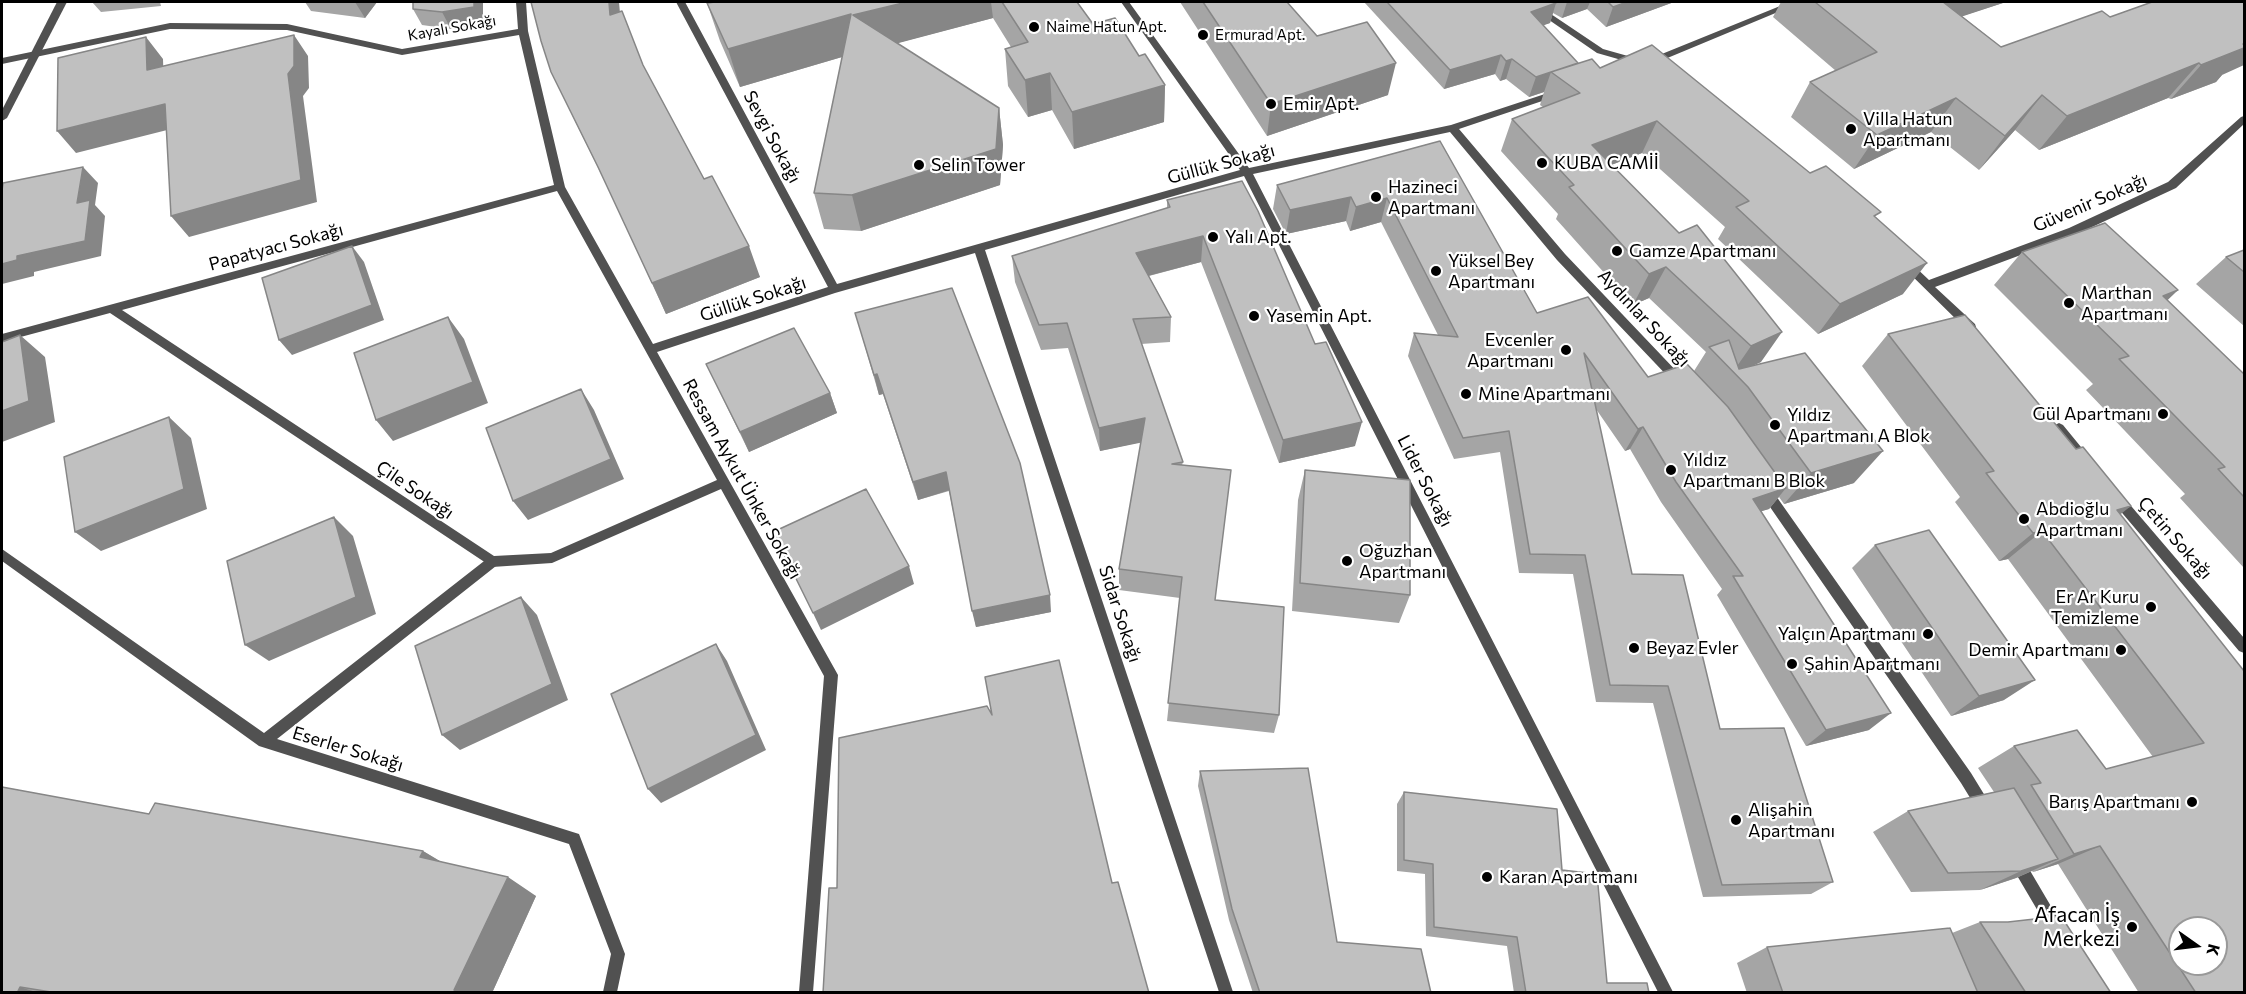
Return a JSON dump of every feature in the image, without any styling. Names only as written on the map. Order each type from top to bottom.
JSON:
[{"type":"street","points":[[2,118],[62,2]]},
{"type":"street","name":"Ressam Aykut Ünker Sokağı","points":[[521,2],[523,31],[560,187],[831,675],[806,993]]},
{"type":"street","name":"Sevgi Sokağı","points":[[680,2],[834,289]]},
{"type":"street","name":"Lider Sokağı","points":[[1125,2],[1247,172],[1666,993]]},
{"type":"street","points":[[1528,2],[1600,51],[1645,64],[1655,70]]},
{"type":"street","points":[[1623,72],[1797,2]]},
{"type":"street","name":"Kayalı Sokağı","points":[[2,61],[170,26],[288,27],[402,52],[523,31]]},
{"type":"street","name":"Güllük Sokağı","points":[[650,350],[834,289],[1247,172],[1452,128],[1566,90]]},
{"type":"street","name":"Güvenir Sokağı","points":[[1928,285],[2073,231],[2172,185],[2244,119]]},
{"type":"street","name":"Aydınlar Sokağı","points":[[1452,128],[1561,257],[1688,391]]},
{"type":"street","name":"Papatyacı Sokağı","points":[[2,338],[560,187]]},
{"type":"street","name":"Sidar Sokağı","points":[[979,248],[1226,993]]},
{"type":"street","points":[[1902,262],[1981,337]]},
{"type":"street","name":"Çile Sokağı","points":[[113,309],[492,562]]},
{"type":"street","points":[[2049,416],[2094,470]]},
{"type":"street","points":[[264,741],[492,562],[552,558],[723,483]]},
{"type":"street","points":[[1760,483],[1966,778],[1991,819]]},
{"type":"street","name":"Çetin Sokağı","points":[[2109,489],[2244,647]]},
{"type":"street","name":"Eserler Sokağı","points":[[2,554],[264,741],[574,839],[618,954],[610,993]]},
{"type":"street","points":[[2009,850],[2064,942]]},
{"type":"building","points":[[413,2],[474,2],[474,7],[442,12],[413,9]]},
{"type":"building","points":[[531,2],[609,2],[610,15],[622,11],[643,65],[704,179],[712,176],[749,246],[652,283],[551,72]]},
{"type":"building","points":[[907,2],[853,15],[999,108],[996,149],[852,195],[814,193],[851,14],[728,49],[707,3]]},
{"type":"building","points":[[1002,2],[1077,2],[1093,24],[1115,18],[1139,56],[1145,54],[1165,85],[1072,112],[1050,73],[1025,80],[1005,49],[1028,42]]},
{"type":"building","points":[[1203,2],[1287,2],[1317,36],[1367,22],[1396,63],[1271,104]]},
{"type":"building","points":[[1387,2],[1555,2],[1531,12],[1578,63],[1536,77],[1512,59],[1506,61],[1501,55],[1450,70]]},
{"type":"building","points":[[1608,2],[1627,2],[1613,7]]},
{"type":"building","points":[[1815,2],[1943,2],[2001,47],[2102,11],[2110,17],[2152,2],[2244,2],[2244,48],[2201,65],[2199,63],[2067,116],[2042,95],[2005,136],[1956,98],[1877,135],[1810,82],[1877,52]]},
{"type":"building","points":[[294,35],[294,66],[288,74],[301,180],[171,216],[165,104],[57,131],[58,58],[146,37],[147,70]]},
{"type":"building","points":[[1652,45],[1810,173],[1826,166],[1881,212],[1874,216],[1927,263],[1840,304],[1736,207],[1749,201],[1657,121],[1592,145],[1679,233],[1697,225],[1782,332],[1751,346],[1666,267],[1649,274],[1569,187],[1574,185],[1512,119],[1580,93],[1551,72],[1592,59],[1600,68]]},
{"type":"building","points":[[1440,141],[1537,313],[1588,297],[1648,377],[1687,364],[1728,407],[1786,488],[1753,499],[1891,713],[1826,730],[1733,576],[1743,576],[1676,482],[1643,427],[1638,429],[1584,353],[1632,574],[1683,575],[1720,729],[1784,728],[1833,882],[1722,885],[1668,686],[1610,685],[1585,555],[1530,554],[1509,431],[1463,438],[1414,333],[1458,337],[1387,198],[1356,207],[1351,197],[1290,210],[1277,185]]},
{"type":"building","points":[[83,167],[77,203],[90,200],[85,241],[17,256],[17,260],[2,264],[3,183]]},
{"type":"building","points":[[1242,181],[1258,211],[1315,344],[1326,342],[1362,422],[1283,440],[1203,236],[1136,253],[1171,317],[1133,319],[1183,462],[1172,464],[1231,470],[1215,600],[1284,607],[1279,715],[1168,703],[1182,577],[1119,569],[1145,418],[1099,428],[1067,323],[1039,325],[1012,256],[1170,207],[1167,200]]},
{"type":"building","points":[[2105,223],[2178,290],[2163,296],[2244,374],[2244,497],[2218,469],[2225,467],[2119,359],[2129,356],[2022,252]]},
{"type":"building","points":[[352,246],[372,305],[279,340],[262,278]]},
{"type":"building","points":[[2244,250],[2244,272],[2226,257]]},
{"type":"building","points":[[952,288],[1020,463],[1050,595],[972,611],[946,472],[913,482],[877,374],[874,375],[855,313]]},
{"type":"building","points":[[1965,315],[2076,449],[2083,447],[2131,506],[2117,510],[2244,671],[2244,993],[2196,993],[2185,976],[2228,976],[2228,916],[2168,916],[2168,950],[2100,846],[2074,854],[2031,785],[2041,783],[2014,746],[2077,730],[2106,769],[2204,743],[2042,531],[2033,533],[1986,473],[1994,471],[1888,334]]},
{"type":"building","points":[[448,317],[473,382],[376,420],[354,353]]},
{"type":"building","points":[[794,328],[830,393],[740,432],[706,364]]},
{"type":"building","points":[[20,335],[29,401],[2,411],[2,342]]},
{"type":"building","points":[[1729,340],[1739,369],[1805,353],[1883,451],[1811,473],[1748,387],[1709,347]]},
{"type":"building","points":[[581,389],[611,459],[513,501],[486,428]]},
{"type":"building","points":[[169,417],[184,489],[75,532],[64,457]]},
{"type":"building","name":"Oğuzhan Apartmanı","points":[[1305,470],[1410,480],[1410,595],[1300,583]]},
{"type":"building","points":[[866,489],[909,566],[813,613],[773,532]]},
{"type":"building","points":[[334,517],[356,597],[245,645],[227,561]]},
{"type":"building","points":[[1929,530],[2035,680],[1979,696],[1875,545]]},
{"type":"building","points":[[521,597],[552,684],[442,735],[415,646]]},
{"type":"building","points":[[716,644],[756,735],[648,789],[611,694]]},
{"type":"building","points":[[1059,660],[1112,883],[1118,882],[1149,993],[823,993],[829,888],[837,888],[839,738],[987,706],[992,715],[985,677]]},
{"type":"building","points":[[1308,768],[1337,942],[1421,949],[1431,993],[1260,993],[1232,909],[1200,771]]},
{"type":"building","points":[[2,787],[149,814],[155,803],[423,851],[420,857],[508,877],[454,990],[463,993],[57,993],[20,987],[17,993],[2,993]]},
{"type":"building","points":[[2014,788],[2058,859],[2021,871],[1948,873],[1908,811]]},
{"type":"building","name":"Karan Apartmanı","points":[[1404,792],[1557,809],[1562,870],[1597,874],[1607,983],[1647,983],[1649,993],[1526,993],[1517,937],[1434,927],[1433,864],[1404,860]]},
{"type":"building","points":[[2061,916],[2111,993],[2026,993],[1980,922],[2008,922]]},
{"type":"building","points":[[1950,928],[1978,993],[1783,993],[1767,947]]},
{"type":"place","name":"Naime Hatun Apt.","points":[[1034,27]]},
{"type":"place","name":"Ermurad Apt.","points":[[1203,35]]},
{"type":"place","name":"Emir Apt.","points":[[1271,104]]},
{"type":"place","name":"Villa Hatun Apartmanı","points":[[1851,129]]},
{"type":"place","name":"KUBA CAMİİ","points":[[1542,163]]},
{"type":"place","name":"Selin Tower","points":[[919,165]]},
{"type":"place","name":"Hazineci Apartmanı","points":[[1376,197]]},
{"type":"place","name":"Yalı Apt.","points":[[1213,237]]},
{"type":"place","name":"Gamze Apartmanı","points":[[1617,251]]},
{"type":"place","name":"Yüksel Bey Apartmanı","points":[[1436,271]]},
{"type":"place","name":"Marthan Apartmanı","points":[[2069,303]]},
{"type":"place","name":"Yasemin Apt.","points":[[1254,316]]},
{"type":"place","name":"Evcenler Apartmanı","points":[[1566,350]]},
{"type":"place","name":"Mine Apartmanı","points":[[1466,394]]},
{"type":"place","name":"Gül Apartmanı","points":[[2163,414]]},
{"type":"place","name":"Yıldız Apartmanı A Blok","points":[[1775,425]]},
{"type":"place","name":"Yıldız Apartmanı B Blok","points":[[1671,470]]},
{"type":"place","name":"Abdioğlu Apartmanı","points":[[2024,519]]},
{"type":"place","name":"Oğuzhan Apartmanı","points":[[1347,561]]},
{"type":"place","name":"Er Ar Kuru Temizleme","points":[[2151,607]]},
{"type":"place","name":"Yalçın Apartmanı","points":[[1928,634]]},
{"type":"place","name":"Beyaz Evler","points":[[1634,648]]},
{"type":"place","name":"Demir Apartmanı","points":[[2121,650]]},
{"type":"place","name":"Şahin Apartmanı","points":[[1792,664]]},
{"type":"place","name":"Barış Apartmanı","points":[[2192,802]]},
{"type":"place","name":"Alişahin Apartmanı","points":[[1736,820]]},
{"type":"place","name":"Karan Apartmanı","points":[[1487,877]]},
{"type":"place","name":"Afacan İş Merkezi","points":[[2132,927]]}]
